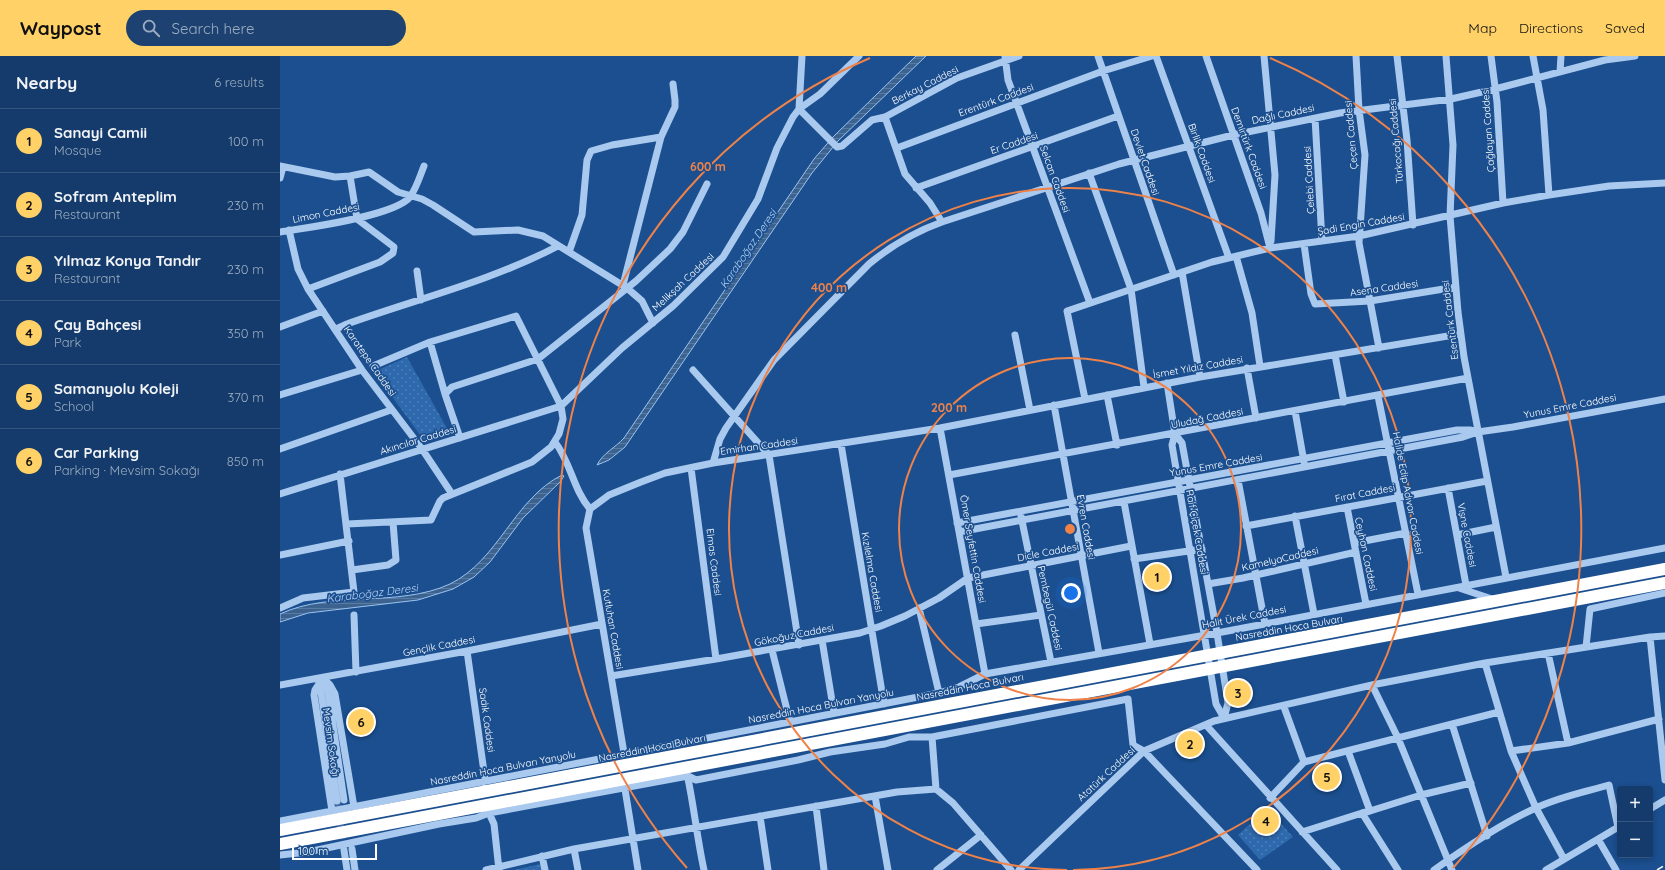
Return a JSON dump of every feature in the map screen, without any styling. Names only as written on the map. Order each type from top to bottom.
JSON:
[{"type":"highway","name":"Nasreddin Hoca Bulvarı","points":[[280,830],[487,787],[1220,653],[1665,569]]},
{"type":"highway","points":[[280,844],[687,772],[1210,669],[1665,583]]},
{"type":"street","points":[[799,109],[802,56]]},
{"type":"street","name":"Melikşah Caddesi","points":[[561,406],[622,348],[653,323],[714,268],[728,250],[758,199],[779,144],[799,109],[820,94],[859,56]]},
{"type":"street","name":"Berkay Caddesi","points":[[799,109],[837,147],[845,144],[872,120],[885,117],[949,82],[1005,58],[1019,56]]},
{"type":"street","name":"Devlet Caddesi","points":[[1098,56],[1174,275]]},
{"type":"street","name":"Erentürk Caddesi","points":[[896,148],[1103,71],[1152,56]]},
{"type":"street","name":"Birlik Caddesi","points":[[1156,56],[1188,146],[1232,257],[1252,313],[1260,366]]},
{"type":"street","name":"Demirtürk Caddesi","points":[[1206,56],[1261,213],[1270,248]]},
{"type":"street","points":[[1264,56],[1275,175],[1270,248]]},
{"type":"street","name":"Çeçen Caddesi","points":[[1356,56],[1359,110],[1365,155],[1360,246],[1378,348]]},
{"type":"street","name":"Türkocağı Caddesi","points":[[1397,56],[1404,105],[1413,225]]},
{"type":"street","name":"Esentürk Caddesi","points":[[1446,56],[1450,99],[1452,164],[1450,216],[1460,334],[1506,578]]},
{"type":"street","name":"Çağlayan Caddesi","points":[[1491,56],[1496,89],[1503,203]]},
{"type":"street","points":[[1533,56],[1543,110],[1549,195]]},
{"type":"street","points":[[1560,56],[1560,72]]},
{"type":"street","name":"Dağlı Caddesi","points":[[713,463],[720,439],[774,360],[883,252],[912,234],[942,222],[1089,173],[1188,146],[1270,127],[1359,110],[1450,99],[1496,89],[1605,58],[1635,56]]},
{"type":"street","name":"Selcan Caddesi","points":[[1005,58],[1007,74],[1016,103],[1090,303]]},
{"type":"street","points":[[625,286],[661,137],[674,107],[675,100],[673,84]]},
{"type":"street","name":"Er Caddesi","points":[[916,188],[1118,116]]},
{"type":"street","points":[[885,117],[906,174],[916,188],[930,203],[942,222]]},
{"type":"street","name":"Çelebi Caddesi","points":[[1315,118],[1322,241]]},
{"type":"street","points":[[569,252],[582,215],[587,160],[591,151],[612,144],[661,137]]},
{"type":"street","points":[[280,178],[282,166],[327,176],[350,176],[369,172],[398,192],[422,199],[433,205],[474,232],[509,230],[528,231],[543,236],[625,286],[642,302],[653,323]]},
{"type":"street","points":[[410,196],[424,166]]},
{"type":"street","points":[[1089,173],[1131,289],[1144,387]]},
{"type":"street","points":[[308,289],[386,259],[393,253],[394,247],[357,219],[350,176]]},
{"type":"street","name":"Şadi Engin Caddesi","points":[[1085,399],[1067,311],[1182,272],[1232,257],[1270,248],[1360,236],[1503,203],[1549,195],[1610,186],[1665,183]]},
{"type":"street","points":[[445,394],[452,387],[538,359],[679,239],[707,184]]},
{"type":"street","name":"Limon Caddesi","points":[[280,232],[357,219],[399,204],[410,196]]},
{"type":"street","name":"Karatepe Caddesi","points":[[289,230],[298,269],[308,289],[362,370],[422,449],[452,494]]},
{"type":"street","name":"Asena Caddesi","points":[[1304,244],[1311,294],[1315,304],[1370,301],[1456,287]]},
{"type":"street","points":[[336,329],[363,318],[421,300],[533,258],[558,246]]},
{"type":"street","points":[[417,270],[421,300]]},
{"type":"street","points":[[1182,272],[1200,377]]},
{"type":"street","points":[[280,327],[323,311]]},
{"type":"street","points":[[347,524],[431,520],[440,501],[452,494],[532,462],[555,442],[562,426],[561,406],[516,316],[430,342],[373,366]]},
{"type":"street","name":"İsmet Yıldız Caddesi","points":[[940,428],[1247,368],[1460,334]]},
{"type":"street","points":[[1015,335],[1030,410]]},
{"type":"street","points":[[430,342],[460,438]]},
{"type":"street","points":[[1335,355],[1344,402]]},
{"type":"street","points":[[1247,368],[1256,418]]},
{"type":"street","points":[[280,395],[362,370]]},
{"type":"street","points":[[693,370],[735,415],[769,455],[799,644]]},
{"type":"street","name":"Uludağ Caddesi","points":[[949,475],[1117,445],[1468,378]]},
{"type":"street","name":"Raif Çiçek Caddesi","points":[[1167,383],[1175,434],[1172,444],[1204,635],[1216,704],[1224,718]]},
{"type":"street","points":[[1107,395],[1117,445]]},
{"type":"street","name":"Halide Edip Adıvar Caddesi","points":[[1378,396],[1418,594]]},
{"type":"street","name":"Yunus Emre Caddesi","points":[[958,523],[1303,459],[1463,437],[1478,432],[1665,399]]},
{"type":"street","name":"Akıncılar Caddesi","points":[[280,494],[561,406]]},
{"type":"street","name":"Evren Caddesi","points":[[1054,406],[1099,653]]},
{"type":"street","points":[[280,449],[391,410]]},
{"type":"street","points":[[1296,411],[1305,467]]},
{"type":"street","name":"Emirhan Caddesi","points":[[590,509],[600,500],[622,489],[665,473],[713,463],[940,428]]},
{"type":"street","name":"Ömer Seyfettin Caddesi","points":[[940,428],[985,674]]},
{"type":"street","name":"Raif Çiçek Caddesi","points":[[1175,434],[1182,443],[1223,667],[1228,703],[1224,718]]},
{"type":"street","points":[[555,442],[567,461],[580,496],[590,509]]},
{"type":"street","name":"Kızılelma Caddesi","points":[[841,444],[884,704]]},
{"type":"street","name":"Yunus Emre Caddesi","points":[[959,532],[1305,467],[1389,447]]},
{"type":"street","name":"Elmas Caddesi","points":[[691,468],[716,660]]},
{"type":"street","points":[[280,608],[303,598],[354,592],[340,474]]},
{"type":"street","points":[[1238,480],[1265,624]]},
{"type":"street","name":"Fırat Caddesi","points":[[1246,526],[1487,481]]},
{"type":"street","name":"Vişne Caddesi","points":[[1448,488],[1466,585]]},
{"type":"street","points":[[1124,502],[1150,644]]},
{"type":"street","name":"Ceyhan Caddesi","points":[[1347,507],[1366,604]]},
{"type":"street","name":"Kutluhan Caddesi","points":[[590,509],[586,528],[624,753]]},
{"type":"street","name":"Pembegül Caddesi","points":[[1020,512],[1051,662]]},
{"type":"street","points":[[1295,516],[1314,614]]},
{"type":"street","points":[[352,570],[388,565],[396,560],[392,522]]},
{"type":"street","points":[[1457,534],[1496,527]]},
{"type":"street","points":[[1354,543],[1406,533]]},
{"type":"street","points":[[280,555],[349,541]]},
{"type":"street","name":"Dicle Caddesi","points":[[968,578],[1131,546]]},
{"type":"street","name":"Halit Ürek Caddesi","points":[[985,674],[1217,633],[1665,548]]},
{"type":"street","points":[[1134,559],[1202,549]]},
{"type":"street","name":"KamelyaCaddesi","points":[[1208,584],[1243,578],[1356,552]]},
{"type":"street","name":"Gökoğuz Caddesi","points":[[611,676],[716,660],[872,630],[949,592],[968,578]]},
{"type":"street","points":[[1457,587],[1497,600]]},
{"type":"street","points":[[1586,647],[1590,609],[1665,593]]},
{"type":"street","points":[[919,608],[938,693]]},
{"type":"street","points":[[354,615],[356,672]]},
{"type":"street","points":[[976,624],[1041,615]]},
{"type":"street","name":"Gençlik Caddesi","points":[[280,685],[467,651],[602,624]]},
{"type":"street","name":"Atatürk Caddesi","points":[[1019,870],[1144,751],[1224,718],[1284,707],[1372,685],[1485,663],[1650,637],[1665,636]]},
{"type":"street","points":[[1650,637],[1665,780]]},
{"type":"street","points":[[822,640],[834,713]]},
{"type":"street","points":[[772,650],[790,722]]},
{"type":"street","name":"Sadık Caddesi","points":[[467,651],[487,787]]},
{"type":"street","points":[[1548,653],[1568,743]]},
{"type":"street","points":[[1485,663],[1510,751],[1536,808],[1564,859]]},
{"type":"street","name":"Nasreddin Hoca Bulvarı Yanyolu","points":[[280,821],[354,807],[389,798],[487,787],[624,753],[938,693],[959,687],[985,674]]},
{"type":"street","name":"Mevsim Sokağı","points":[[323,678],[321,692],[341,800]]},
{"type":"street","name":"Mevsim Sokağı","points":[[323,678],[333,688],[335,694],[354,807]]},
{"type":"street","name":"Mevsim Sokağı","points":[[323,678],[315,690],[314,695],[332,811]]},
{"type":"street","points":[[1372,685],[1398,738],[1452,870]]},
{"type":"street","points":[[687,772],[696,780],[830,752],[885,744],[909,737],[932,737],[1128,699],[1133,745],[1144,751],[1257,870]]},
{"type":"street","points":[[1284,707],[1304,762]]},
{"type":"street","points":[[1270,798],[1304,762],[1499,712]]},
{"type":"street","points":[[1510,751],[1568,743],[1659,719]]},
{"type":"street","points":[[1452,724],[1487,836]]},
{"type":"street","points":[[1206,725],[1270,798],[1337,870]]},
{"type":"street","points":[[932,737],[936,790]]},
{"type":"street","points":[[1348,751],[1370,811]]},
{"type":"street","points":[[687,772],[692,792],[695,828],[704,870]]},
{"type":"street","points":[[280,855],[308,852],[476,818],[489,813],[624,783],[638,870]]},
{"type":"street","points":[[1302,832],[1421,795],[1471,783]]},
{"type":"street","points":[[1434,870],[1487,836],[1536,808],[1568,796],[1609,785],[1618,822]]},
{"type":"street","points":[[486,870],[499,869],[574,848],[633,839],[897,792],[936,790],[953,803],[1011,870]]},
{"type":"street","points":[[876,796],[888,870]]},
{"type":"street","points":[[1653,807],[1665,800]]},
{"type":"street","points":[[816,806],[824,870]]},
{"type":"street","points":[[489,813],[494,824],[499,869]]},
{"type":"street","points":[[1362,813],[1398,870]]},
{"type":"street","points":[[760,816],[768,870]]},
{"type":"street","points":[[1546,870],[1617,828]]},
{"type":"street","points":[[937,870],[981,835]]},
{"type":"street","points":[[1598,839],[1616,870]]},
{"type":"street","points":[[574,848],[578,870]]},
{"type":"street","points":[[347,870],[348,849],[355,870]]},
{"type":"street","points":[[542,856],[545,870]]},
{"type":"shaded area","points":[[916,56],[926,56],[838,141],[812,173],[625,447],[609,460],[597,465],[602,457],[624,438],[814,159],[833,137]]},
{"type":"shaded area","points":[[407,357],[449,432],[426,443],[374,372]]},
{"type":"shaded area","points":[[562,475],[564,476],[560,482],[523,518],[490,562],[474,577],[453,589],[418,600],[308,613],[280,622],[280,614],[300,607],[342,600],[387,598],[409,595],[430,591],[450,584],[467,573],[481,560],[531,499],[545,486]]},
{"type":"shaded area","points":[[1267,808],[1293,837],[1260,860],[1238,835]]},
{"type":"shaded area","points":[[541,864],[542,870],[513,870]]},
{"type":"tunnel","points":[[337,801],[344,850]]},
{"type":"railway","points":[[1657,870],[1665,865]]},
{"type":"place","name":"Sanayi Camii","points":[[1157,577]]},
{"type":"place","name":"Yılmaz Konya Tandır","points":[[1238,693]]},
{"type":"place","name":"Car Parking","points":[[361,722]]},
{"type":"place","name":"Sofram Anteplim","points":[[1190,744]]},
{"type":"place","name":"Samanyolu Koleji","points":[[1327,777]]},
{"type":"place","name":"Çay Bahçesi","points":[[1266,821]]},
{"type":"water label","name":"Karaboğaz Deresi","points":[[748,249]]},
{"type":"water label","name":"Karaboğaz Deresi","points":[[372,593]]}]
